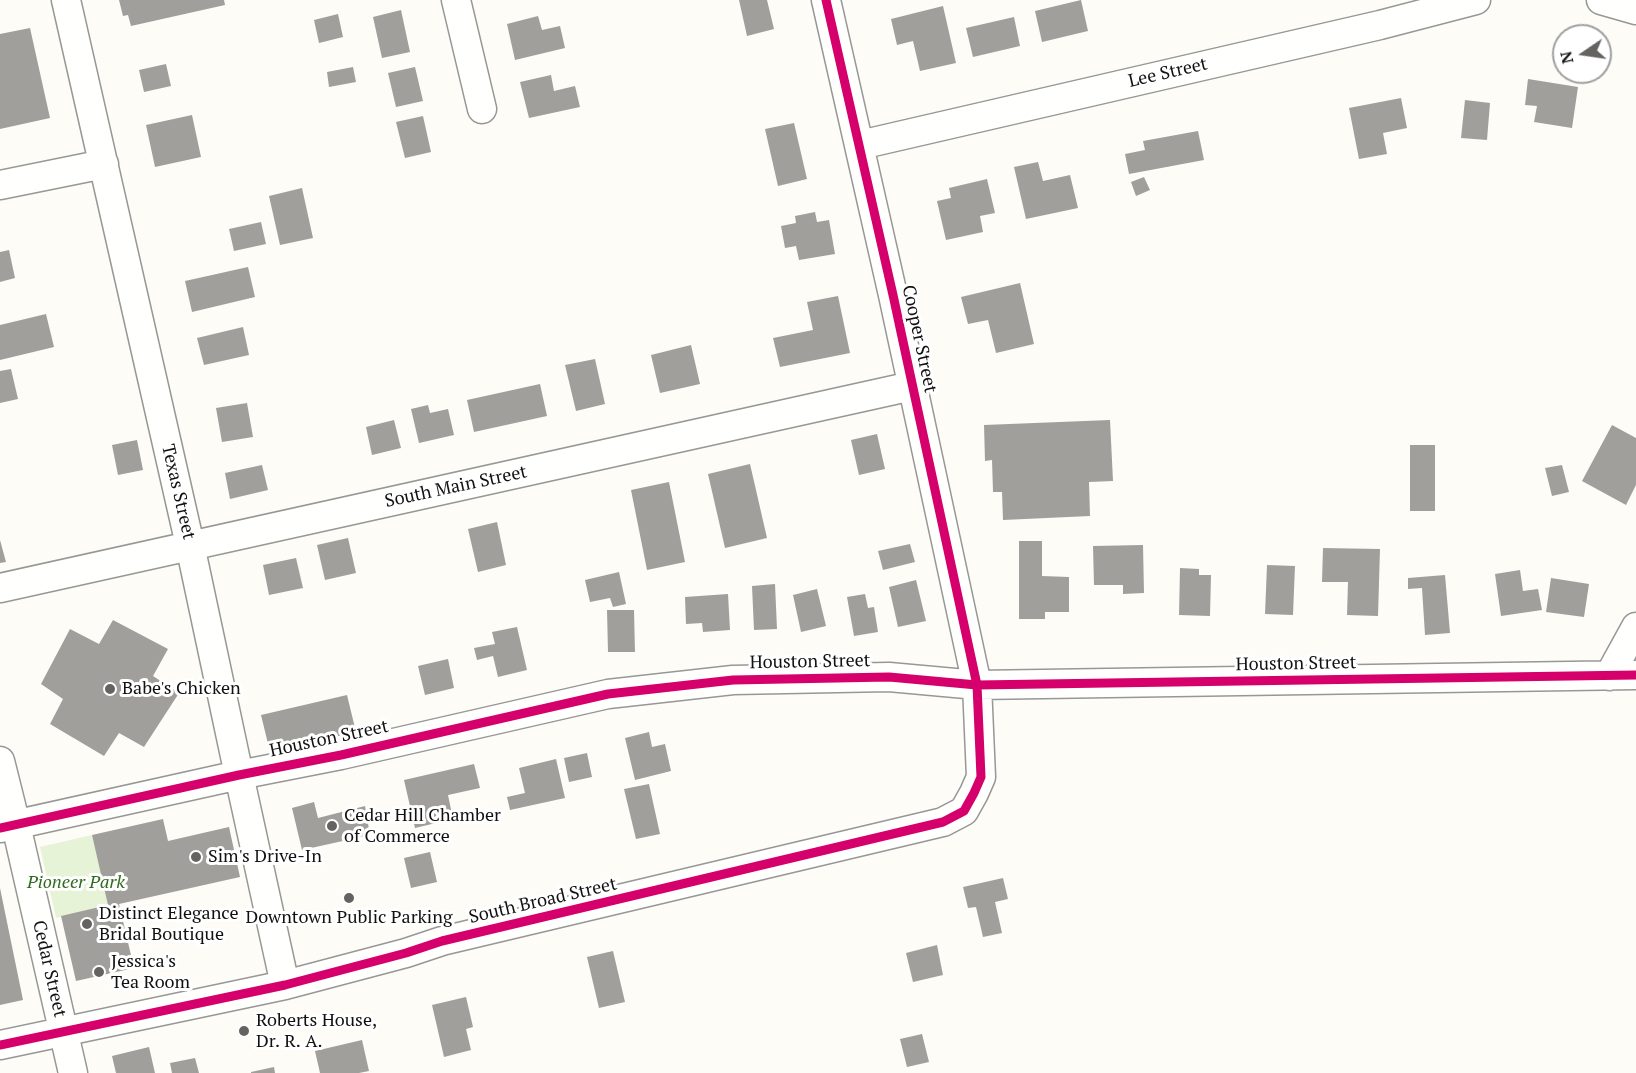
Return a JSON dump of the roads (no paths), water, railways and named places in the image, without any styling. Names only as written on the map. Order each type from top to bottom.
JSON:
[{"type":"street","name":"Texas Street","points":[[66,0],[190,545],[285,985]]},
{"type":"street","points":[[456,0],[482,109]]},
{"type":"street","name":"Cooper Street","points":[[826,0],[860,145],[977,685]]},
{"type":"street","name":"Lee Street","points":[[860,145],[1377,12],[1476,0]]},
{"type":"street","points":[[1601,0],[1636,10]]},
{"type":"street","points":[[0,185],[104,164]]},
{"type":"street","name":"South Main Street","points":[[0,588],[912,386]]},
{"type":"street","points":[[1623,676],[1636,627]]},
{"type":"street","name":"Houston Street","points":[[8,826],[608,694],[734,680],[889,678],[977,685],[1623,676]]},
{"type":"street","name":"South Broad Street","points":[[0,1045],[285,985],[406,953],[442,941],[943,822],[963,811],[981,777],[977,685]]},
{"type":"street","name":"Cedar Street","points":[[0,761],[8,826],[73,1073]]},
{"type":"place","name":"Babe's Chicken","points":[[110,689]]},
{"type":"place","name":"Cedar Hill Chamber of Commerce","points":[[332,826]]},
{"type":"place","name":"Sim's Drive-In","points":[[196,857]]},
{"type":"place","name":"Downtown Public Parking","points":[[349,898]]},
{"type":"place","name":"Distinct Elegance Bridal Boutique","points":[[87,924]]},
{"type":"place","name":"Jessica's Tea Room","points":[[99,972]]},
{"type":"place","name":"Roberts House, Dr. R. A.","points":[[244,1031]]},
{"type":"park label","name":"Pioneer Park","points":[[76,883]]}]
